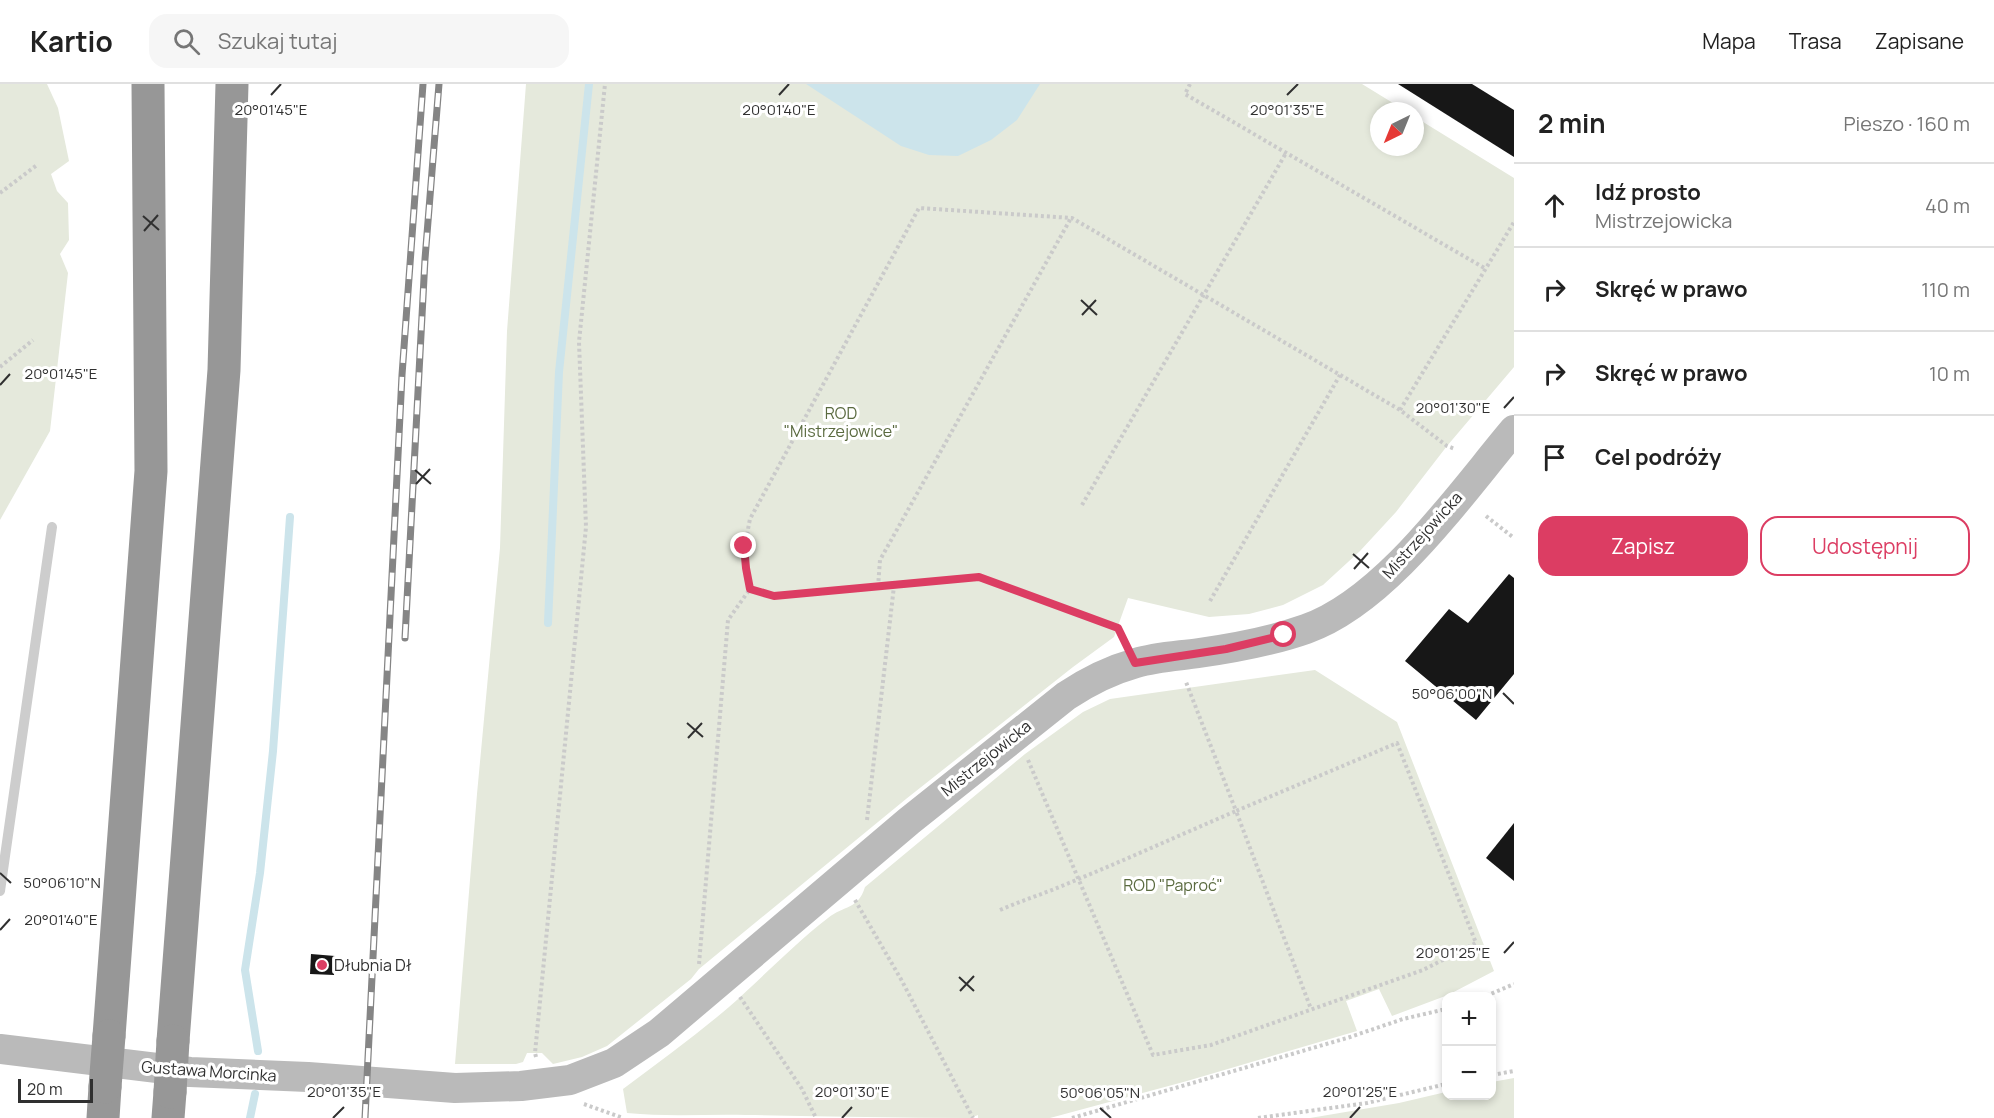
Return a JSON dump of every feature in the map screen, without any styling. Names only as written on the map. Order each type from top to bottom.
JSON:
[{"type":"highway","points":[[104,1102],[152,471],[148,84]]},
{"type":"highway","points":[[169,1105],[224,370],[232,84]]},
{"type":"street","name":"Mistrzejowicka","points":[[455,1088],[570,1080],[602,1069],[627,1056],[659,1033],[727,992],[876,849],[1054,704],[1091,681],[1135,663],[1226,649],[1284,635],[1324,622],[1344,610],[1377,585],[1420,542],[1514,429]]},
{"type":"street","name":"Gustawa Morcinka","points":[[0,1049],[190,1072],[308,1077],[455,1088]]},
{"type":"lane","points":[[0,891],[52,527]]},
{"type":"path","points":[[546,1083],[535,1053],[586,526],[579,342],[605,84]]},
{"type":"path","points":[[1190,84],[1185,94],[1486,269]]},
{"type":"path","points":[[1082,505],[1286,153]]},
{"type":"path","points":[[0,194],[37,165]]},
{"type":"path","points":[[816,1118],[796,1080],[727,992],[699,969],[728,620],[750,589],[744,546],[750,519],[919,208],[1072,218],[1400,410],[1447,446],[1455,449]]},
{"type":"path","points":[[878,587],[880,560],[1072,218]]},
{"type":"path","points":[[1400,410],[1514,222]]},
{"type":"path","points":[[0,367],[33,340]]},
{"type":"path","points":[[1210,601],[1340,375]]},
{"type":"path","points":[[1486,516],[1514,538]]},
{"type":"path","points":[[750,589],[774,596],[979,577],[1118,628],[1135,663]]},
{"type":"path","points":[[876,849],[866,833],[894,586]]},
{"type":"path","points":[[1187,688],[1311,1009]]},
{"type":"path","points":[[1000,910],[1031,896],[1078,880],[1397,743],[1476,943],[1423,970],[1211,1045],[1153,1055],[1078,880],[1025,754]]},
{"type":"path","points":[[857,902],[902,981],[973,1118]]},
{"type":"path","points":[[1495,992],[1514,984]]},
{"type":"path","points":[[1072,1118],[1347,1038],[1403,1019],[1442,1010]]},
{"type":"path","points":[[1496,1074],[1514,1071]]},
{"type":"path","points":[[1258,1118],[1367,1103],[1442,1085]]},
{"type":"path","points":[[580,1100],[596,1109],[623,1118]]},
{"type":"green space","points":[[0,84],[47,84],[58,108],[69,161],[51,174],[57,191],[68,203],[69,240],[60,254],[68,273],[50,431],[0,520]]},
{"type":"green space","name":"ROD \"Mistrzejowice\"","points":[[526,84],[1362,84],[1391,102],[1370,102],[1370,156],[1424,156],[1424,123],[1514,178],[1514,367],[1447,446],[1396,512],[1360,551],[1323,585],[1283,605],[1249,614],[1209,617],[1128,598],[1114,637],[906,799],[699,969],[691,979],[607,1046],[582,1057],[553,1064],[542,1053],[527,1053],[523,1062],[516,1064],[455,1064],[500,548],[507,331]]},
{"type":"green space","name":"ROD \"Paproć\"","points":[[1315,670],[1397,722],[1494,971],[1454,992],[1442,992],[1442,997],[1392,1016],[1379,989],[1346,1001],[1357,1031],[1050,1118],[978,1118],[978,1115],[970,1118],[942,1118],[627,1113],[623,1089],[716,1018],[828,918],[859,900],[865,887],[1025,754],[1083,712],[1110,699]]},
{"type":"green space","points":[[1514,1078],[1514,1118],[1310,1118],[1399,1103],[1442,1093],[1442,1100],[1496,1100],[1496,1081]]},
{"type":"water","points":[[806,84],[1040,84],[1017,120],[991,140],[958,156],[929,155],[901,146]]},
{"type":"building","points":[[1398,84],[1472,84],[1514,110],[1514,157]]},
{"type":"building","points":[[1509,574],[1514,578],[1514,674],[1476,720],[1405,661],[1449,609],[1468,623]]},
{"type":"building","points":[[1514,823],[1514,881],[1486,858]]},
{"type":"building","name":"Dłubnia Dł","points":[[311,954],[335,956],[334,975],[310,974]]},
{"type":"waterway","points":[[548,623],[559,372],[589,84]]},
{"type":"waterway","points":[[258,1051],[245,970],[260,873],[273,751],[290,517]]},
{"type":"waterway","points":[[250,1118],[255,1094]]},
{"type":"railway","points":[[365,1118],[402,375],[423,84]]},
{"type":"railway","points":[[405,638],[425,259],[439,84]]},
{"type":"place","name":"Dłubnia Dł","points":[[322,965]]},
{"type":"route","points":[[744,546],[750,589],[774,596],[979,577],[1118,628],[1135,663],[1226,649],[1284,635]]}]
